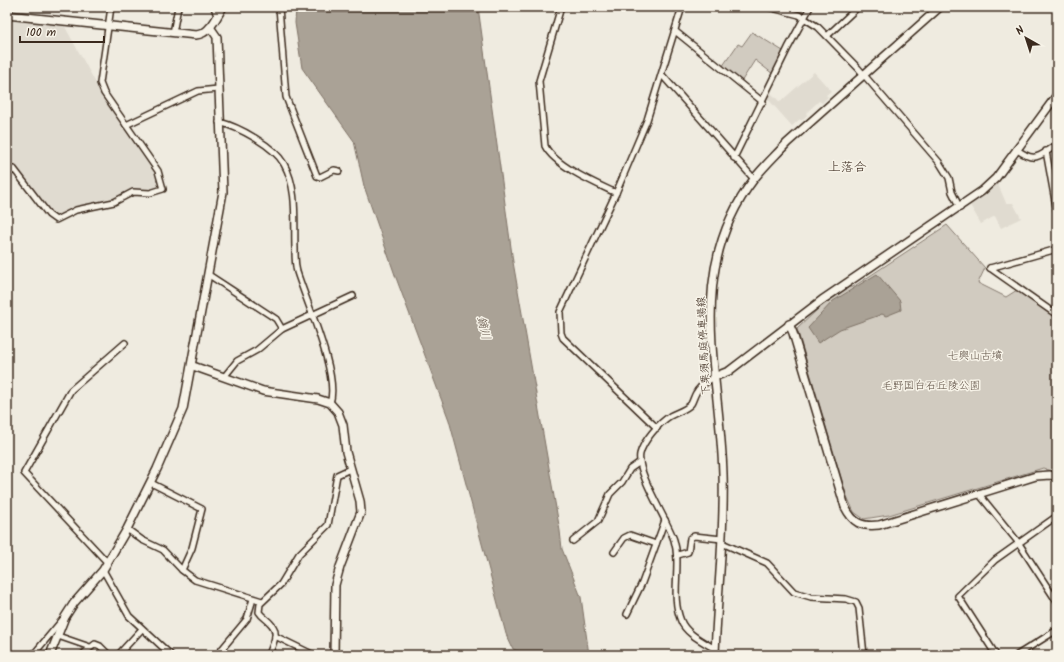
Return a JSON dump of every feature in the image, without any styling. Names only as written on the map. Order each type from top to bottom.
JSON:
[{"type":"street","points":[[9,7],[7,17],[201,35],[210,27],[222,7]]},
{"type":"street","points":[[7,175],[14,169],[49,215],[56,220],[76,210],[114,202],[133,192],[150,193],[164,189],[158,172],[104,92],[100,83],[111,7]]},
{"type":"street","points":[[173,33],[178,7]]},
{"type":"street","points":[[214,7],[217,16]]},
{"type":"street","points":[[279,7],[286,96],[317,176],[320,177],[334,170],[339,171]]},
{"type":"street","points":[[560,7],[539,81],[545,146],[550,154],[577,174],[616,193]]},
{"type":"street","points":[[657,428],[563,338],[561,332],[560,312],[564,300],[616,193],[648,120],[682,7]]},
{"type":"street","points":[[768,7],[804,18],[827,36],[864,75],[939,162],[949,178],[952,192],[960,208]]},
{"type":"street","points":[[734,158],[763,102],[788,48],[810,7]]},
{"type":"street","points":[[827,36],[858,7]]},
{"type":"street","name":"下栗須馬庭停車場線","points":[[715,652],[722,541],[722,460],[714,377],[710,300],[714,271],[730,220],[754,179],[787,143],[940,7]]},
{"type":"street","points":[[33,655],[65,617],[74,603],[103,570],[127,529],[151,483],[183,410],[209,275],[223,192],[219,122],[217,37],[210,27]]},
{"type":"street","points":[[675,32],[763,102]]},
{"type":"street","points":[[662,75],[754,179]]},
{"type":"street","points":[[126,125],[198,92],[218,89]]},
{"type":"street","points":[[715,652],[687,630],[681,622],[678,611],[676,589],[678,555],[665,520],[650,490],[640,462],[643,447],[657,428],[669,417],[691,404],[700,386],[735,366],[789,324],[960,208],[988,186],[1057,96]]},
{"type":"street","points":[[219,122],[249,133],[277,156],[283,163],[290,176],[293,190],[296,271],[312,315],[328,369],[333,395],[330,403]]},
{"type":"street","points":[[1016,149],[1028,158],[1034,158],[1057,145]]},
{"type":"street","points":[[1046,151],[1057,212]]},
{"type":"street","points":[[1057,249],[990,268],[1057,315]]},
{"type":"street","points":[[209,275],[276,319],[282,329]]},
{"type":"street","points":[[224,377],[237,361],[257,350],[282,329],[353,296]]},
{"type":"street","points":[[789,324],[845,507],[850,517],[856,523],[867,526],[879,525],[1036,476],[1050,475],[1057,478]]},
{"type":"street","points":[[107,562],[24,474],[71,390],[124,344]]},
{"type":"street","points":[[192,366],[270,392],[318,399],[330,403],[338,412],[343,425],[350,469],[360,501],[361,512],[344,554],[335,585],[334,655]]},
{"type":"street","points":[[574,541],[598,521],[610,494],[622,482],[630,469],[640,462]]},
{"type":"street","points":[[269,655],[275,636],[272,624],[259,612],[258,608],[262,601],[281,584],[299,554],[328,525],[337,475],[350,469]]},
{"type":"street","points":[[151,483],[202,509],[192,548],[182,570]]},
{"type":"street","points":[[979,494],[1018,542],[1057,602]]},
{"type":"street","points":[[996,655],[958,596],[994,560],[1057,516]]},
{"type":"street","points":[[627,614],[642,583],[665,520]]},
{"type":"street","points":[[127,529],[142,540],[163,550],[182,570],[195,580],[262,601]]},
{"type":"street","points":[[614,552],[624,538],[630,535],[656,544]]},
{"type":"street","points":[[678,555],[688,552],[690,538],[694,536],[722,541],[767,563],[794,592],[811,597],[846,599],[856,602],[859,608],[864,655]]},
{"type":"street","points":[[103,570],[125,611],[169,654]]},
{"type":"street","points":[[217,655],[247,619],[253,598]]},
{"type":"street","points":[[50,655],[65,617]]},
{"type":"street","points":[[118,655],[142,629]]},
{"type":"street","points":[[1017,655],[1057,630]]},
{"type":"street","points":[[58,636],[90,647]]},
{"type":"street","points":[[275,636],[314,655]]},
{"type":"street","points":[[82,655],[95,644],[100,646],[109,655]]},
{"type":"shaded area","points":[[9,20],[64,25],[98,87],[155,171],[159,186],[158,188],[120,197],[54,217],[30,187],[15,165],[7,171],[7,35]]},
{"type":"shaded area","points":[[814,72],[831,91],[826,95],[828,97],[822,103],[819,101],[806,113],[807,115],[801,121],[800,119],[792,126],[767,98],[770,92],[780,102]]},
{"type":"shaded area","points":[[997,182],[1006,203],[1013,203],[1021,218],[1001,228],[995,216],[981,224],[970,205],[992,189]]},
{"type":"green space","points":[[752,32],[783,51],[773,74],[755,60],[741,82],[722,67],[738,44],[742,46]]},
{"type":"green space","name":"毛野国白石丘陵公園","points":[[947,225],[985,268],[978,283],[1006,297],[1017,290],[1057,319],[1057,473],[1043,468],[889,515],[864,519],[854,512],[846,494],[797,329],[821,306],[849,287],[853,287]]},
{"type":"water","name":"鏑川","points":[[296,7],[478,7],[513,262],[562,549],[581,597],[589,655],[521,655],[520,652],[513,649],[506,634],[449,420],[395,275],[364,186],[354,141],[302,68],[295,23]]},
{"type":"water","points":[[877,274],[900,301],[901,310],[886,316],[882,314],[840,329],[818,343],[808,328],[833,301]]},
{"type":"district","name":"上落合","points":[[847,166]]},
{"type":"park label","name":"七輿山古墳","points":[[975,355]]}]
